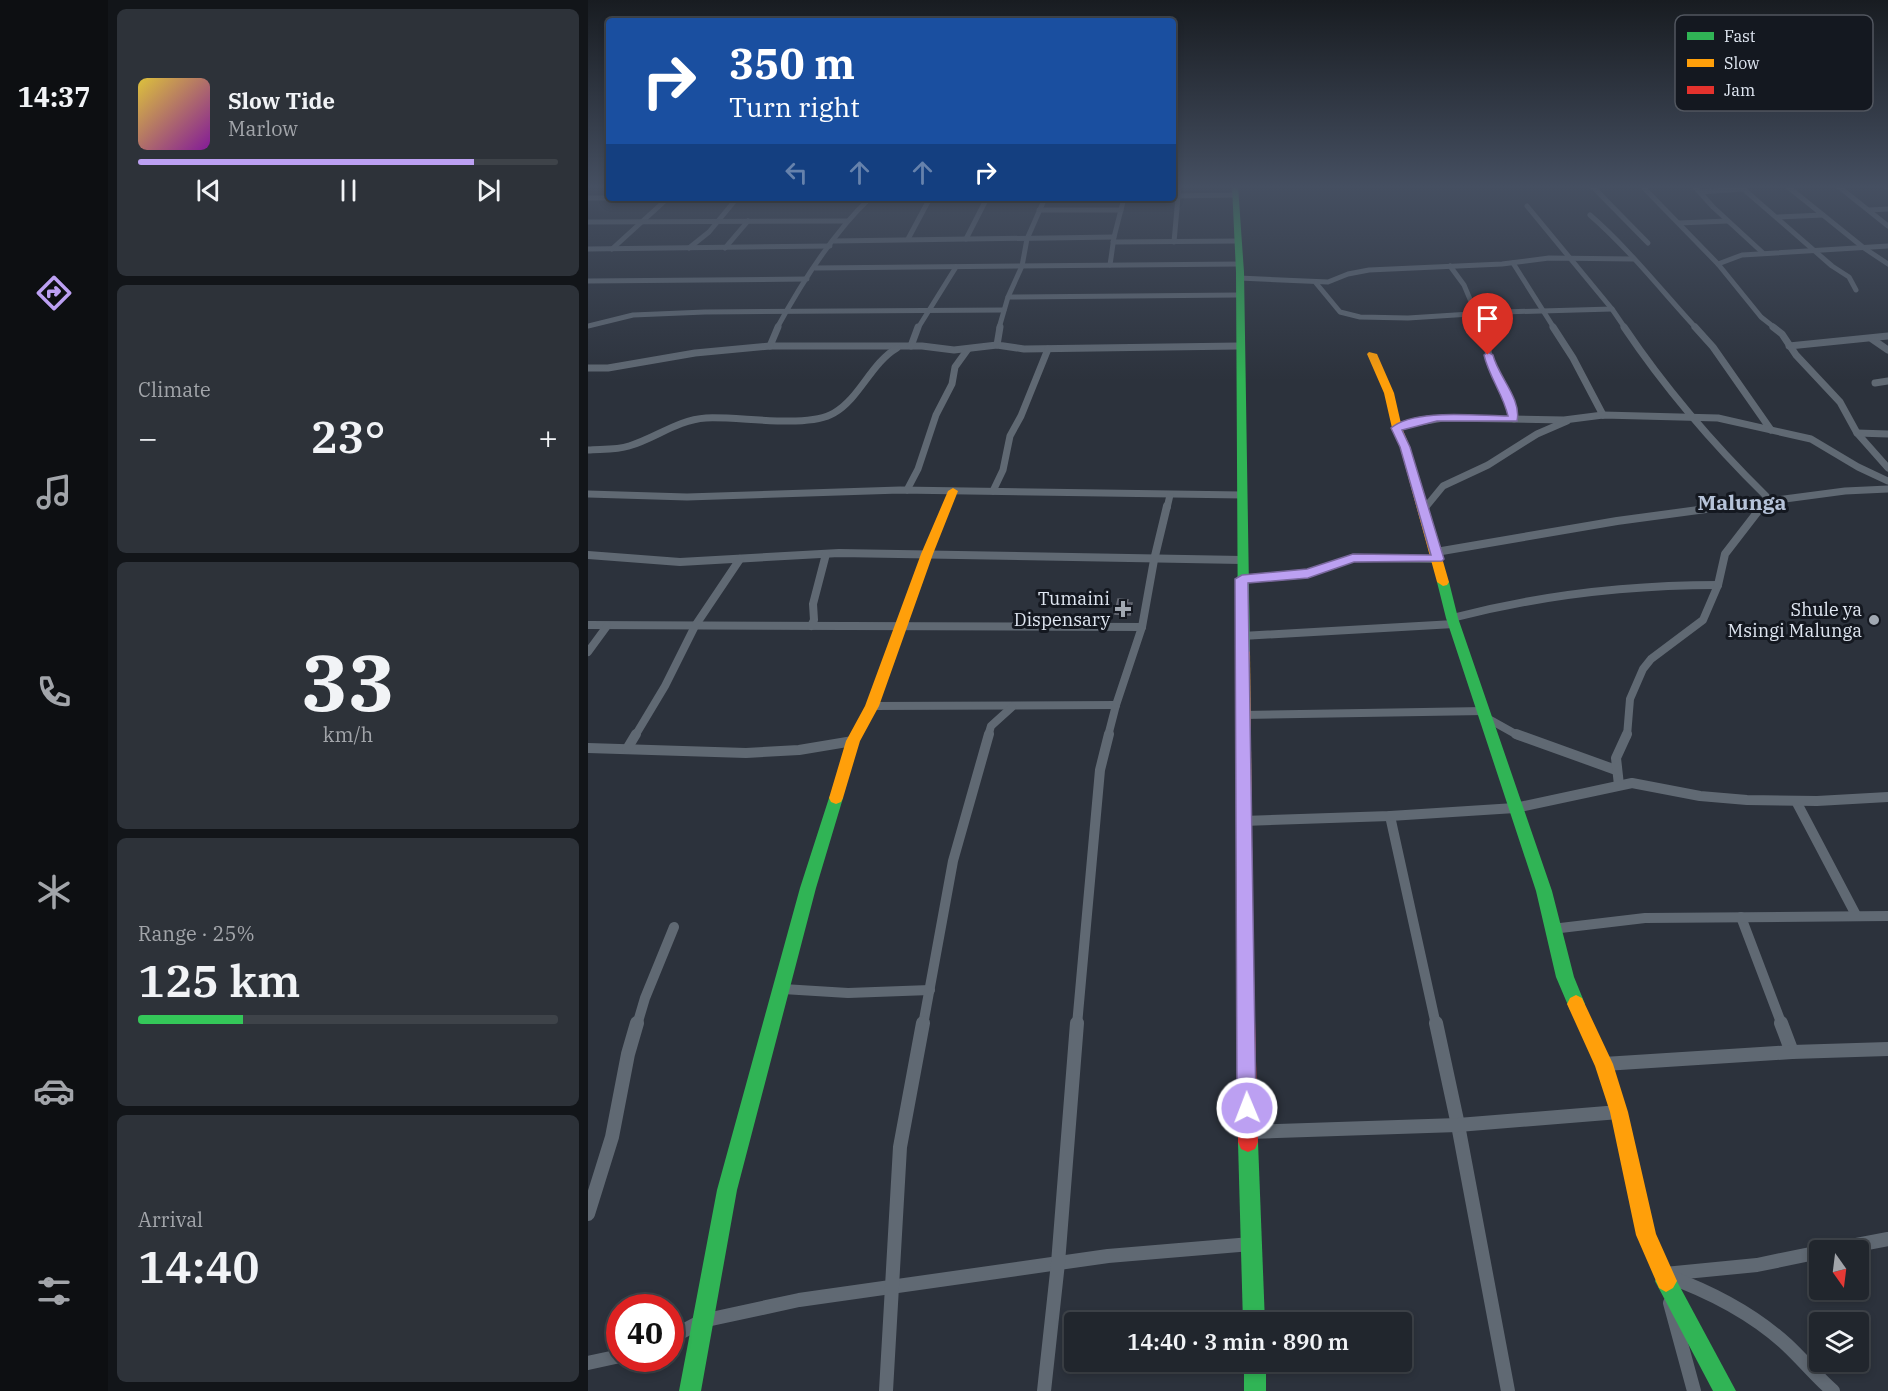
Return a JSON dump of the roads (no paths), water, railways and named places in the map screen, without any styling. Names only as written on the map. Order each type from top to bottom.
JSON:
[{"type":"street","points":[[770,346],[787,310],[827,251]]},
{"type":"street","points":[[998,345],[996,341],[1004,309],[1022,266],[1025,251]]},
{"type":"street","points":[[1110,266],[1112,251]]},
{"type":"street","points":[[1238,251],[1247,1132],[1254,1244],[1254,1312]]},
{"type":"street","points":[[1562,251],[1612,309],[1653,371],[1695,418],[1722,453],[1767,501]]},
{"type":"street","points":[[1627,251],[1713,347],[1771,430]]},
{"type":"street","points":[[1706,251],[1761,318],[1782,334],[1789,346],[1840,402],[1857,433],[1888,468]]},
{"type":"street","points":[[1718,264],[1742,255],[1815,251],[1846,274],[1856,290]]},
{"type":"street","points":[[1868,251],[1888,264]]},
{"type":"street","points":[[815,268],[1110,266],[1239,271],[1316,283],[1332,281],[1352,273],[1369,270],[1513,263],[1540,258],[1633,259]]},
{"type":"street","points":[[1513,263],[1573,358],[1603,415]]},
{"type":"street","points":[[911,346],[920,323],[956,267]]},
{"type":"street","points":[[1450,267],[1464,285],[1472,304],[1482,315],[1489,328],[1485,341],[1491,365],[1509,399],[1514,419]]},
{"type":"street","points":[[588,281],[807,279]]},
{"type":"street","points":[[1316,283],[1334,306],[1343,313],[1353,316],[1408,318],[1612,309]]},
{"type":"street","points":[[1008,297],[1238,295]]},
{"type":"street","points":[[588,326],[633,315],[787,310],[1004,309]]},
{"type":"street","points":[[1789,346],[1888,336]]},
{"type":"street","points":[[1872,339],[1888,350]]},
{"type":"street","points":[[588,368],[608,368],[695,352],[770,346],[911,346],[968,349],[998,345],[1024,349],[1048,349],[1238,346]]},
{"type":"street","points":[[588,450],[628,447],[680,423],[705,418],[804,420],[824,418],[836,412],[865,382],[885,355],[901,347]]},
{"type":"street","points":[[907,490],[918,469],[936,415],[952,384],[955,367],[968,349]]},
{"type":"street","points":[[993,491],[1003,470],[1012,432],[1021,417],[1048,349]]},
{"type":"street","points":[[1372,354],[1384,379],[1397,426],[1396,431],[1405,447],[1437,555],[1453,621],[1544,891],[1552,929],[1575,1004],[1604,1064],[1619,1112],[1646,1234],[1662,1274],[1725,1391]]},
{"type":"street","points":[[1875,382],[1888,381]]},
{"type":"street","points":[[1397,426],[1437,418],[1570,420],[1603,415],[1728,420],[1815,441],[1858,467],[1888,481]]},
{"type":"street","points":[[1423,510],[1443,486],[1488,465],[1538,434],[1570,420]]},
{"type":"street","points":[[1857,433],[1888,434]]},
{"type":"street","points":[[1242,579],[1308,573],[1353,558],[1437,555],[1606,523],[1845,491],[1888,489]]},
{"type":"street","points":[[588,494],[628,498],[702,498],[850,490],[907,490],[1242,495]]},
{"type":"street","points":[[690,1391],[727,1190],[783,989],[808,888],[853,741],[872,706],[927,554],[953,491]]},
{"type":"street","points":[[1044,1391],[1058,1263],[1100,771],[1116,705],[1142,627],[1154,560],[1170,495]]},
{"type":"street","points":[[1619,785],[1616,758],[1628,732],[1630,699],[1643,669],[1651,659],[1703,620],[1718,585],[1725,555],[1748,522],[1767,501]]},
{"type":"street","points":[[588,555],[665,561],[826,554],[1242,560]]},
{"type":"street","points":[[811,626],[814,620],[813,604],[826,554]]},
{"type":"street","points":[[627,749],[665,686],[695,626],[740,559]]},
{"type":"street","points":[[1242,636],[1453,621],[1539,596],[1655,585],[1718,585]]},
{"type":"street","points":[[588,625],[1142,627]]},
{"type":"street","points":[[588,652],[607,626]]},
{"type":"street","points":[[872,706],[1116,705]]},
{"type":"street","points":[[886,1391],[900,1146],[952,861],[992,726],[1012,707]]},
{"type":"street","points":[[1243,715],[1484,714],[1517,736],[1616,770]]},
{"type":"street","points":[[588,748],[687,753],[764,752],[799,750],[853,741]]},
{"type":"street","points":[[1243,821],[1390,816],[1515,808],[1619,785],[1649,784],[1699,796],[1797,803],[1888,797]]},
{"type":"street","points":[[1797,803],[1856,915]]},
{"type":"street","points":[[1390,816],[1458,1125],[1508,1391]]},
{"type":"street","points":[[1552,929],[1645,918],[1888,916]]},
{"type":"street","points":[[1741,917],[1792,1052]]},
{"type":"street","points":[[588,1214],[612,1137],[628,1054],[645,998],[674,927]]},
{"type":"street","points":[[783,989],[848,993],[930,990]]},
{"type":"street","points":[[1604,1064],[1792,1052],[1888,1049]]},
{"type":"street","points":[[1247,1132],[1458,1125],[1619,1112]]},
{"type":"street","points":[[1869,1243],[1888,1239]]},
{"type":"street","points":[[684,1331],[702,1321],[799,1300],[893,1285],[975,1277],[1108,1256],[1254,1244]]},
{"type":"street","points":[[1662,1274],[1757,1264],[1809,1254]]},
{"type":"street","points":[[1662,1274],[1694,1391]]},
{"type":"street","points":[[1662,1274],[1690,1284],[1755,1321],[1786,1344],[1833,1391]]},
{"type":"street","points":[[588,1363],[606,1359]]},
{"type":"street","points":[[1255,1372],[1255,1391]]},
{"type":"place","name":"Tumaini Dispensary","points":[[1123,609]]},
{"type":"place","name":"Shule ya Msingi Malunga","points":[[1874,620]]},
{"type":"district","name":"Malunga","points":[[1742,503]]}]
